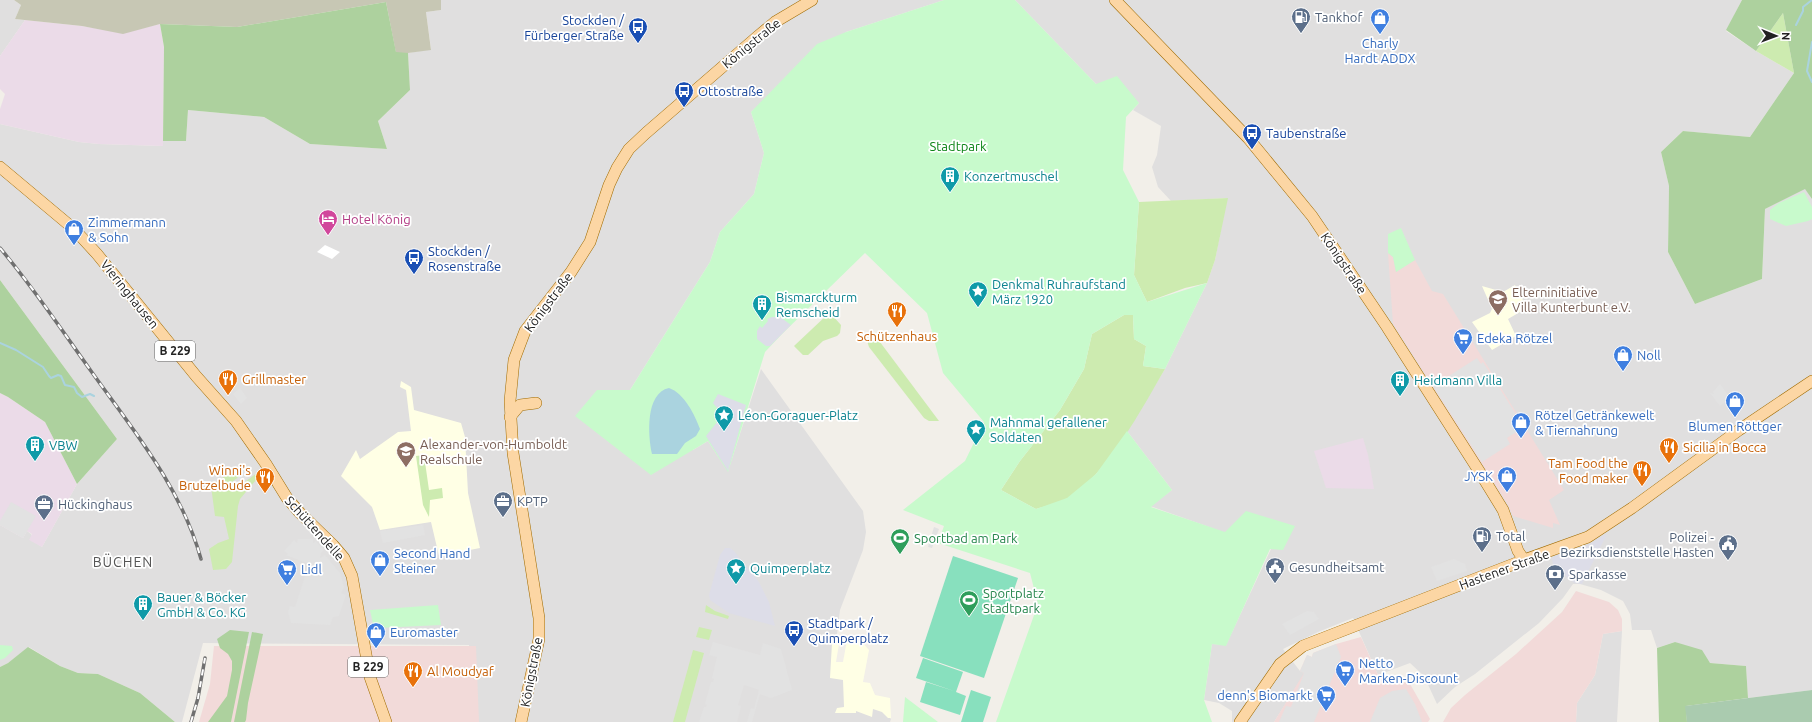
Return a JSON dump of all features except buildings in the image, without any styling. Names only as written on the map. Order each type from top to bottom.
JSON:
[{"type":"main road","name":"Königstraße","points":[[521,722],[539,639],[538,618],[517,490],[510,417],[511,371],[525,331],[581,257],[590,242],[609,185],[629,149],[646,132],[775,22],[812,0]]},
{"type":"main road","name":"Königstraße","points":[[1115,0],[1248,138],[1312,216],[1387,327],[1480,471],[1503,510],[1518,551],[1524,560]]},
{"type":"main road","name":"Vieringhausen","points":[[0,167],[68,224],[97,254],[196,376],[236,421],[273,475]]},
{"type":"main road","name":"Hastener Straße","points":[[1240,722],[1280,664],[1303,646],[1524,560],[1590,536],[1632,508],[1739,430],[1812,381]]},
{"type":"main road","points":[[510,417],[520,405],[536,403]]},
{"type":"main road","name":"Schüttendelle","points":[[273,475],[287,498],[300,513],[333,545],[344,558],[349,568],[358,607],[365,656],[370,676],[386,722]]},
{"type":"shaded area","points":[[0,0],[14,0],[21,5],[15,19],[25,20],[0,56]]},
{"type":"shaded area","points":[[14,0],[441,0],[441,10],[426,12],[431,50],[396,53],[386,2],[237,27],[160,24],[123,34],[82,26],[15,19],[21,5]]},
{"type":"shaded area","points":[[441,0],[944,0],[846,32],[751,112],[764,153],[754,194],[720,232],[710,262],[630,390],[597,390],[693,450],[708,441],[728,471],[761,369],[863,511],[866,532],[863,550],[840,610],[833,666],[891,719],[890,722],[476,722],[469,645],[203,643],[182,722],[175,722],[140,693],[98,674],[78,673],[60,666],[29,647],[8,663],[0,667],[0,525],[23,538],[27,531],[31,534],[36,543],[42,547],[77,484],[117,439],[0,280],[0,124],[79,142],[163,146],[163,141],[186,141],[188,110],[264,117],[310,144],[387,149],[378,121],[410,90],[408,53],[431,49],[426,12],[441,10]]},
{"type":"shaded area","points":[[1015,0],[1742,0],[1726,31],[1756,51],[1794,73],[1750,137],[1683,131],[1661,152],[1669,186],[1668,252],[1695,304],[1762,279],[1765,209],[1805,188],[1812,199],[1812,690],[1748,698],[1746,666],[1710,663],[1675,642],[1657,648],[1651,630],[1632,630],[1630,614],[1623,601],[1601,590],[1580,584],[1573,584],[1563,598],[1539,623],[1475,674],[1455,687],[1437,704],[1424,676],[1410,663],[1378,675],[1353,618],[1318,632],[1283,649],[1300,671],[1305,673],[1274,722],[1232,722],[1232,711],[1219,703],[1204,700],[1212,644],[1226,645],[1271,549],[1150,506],[1172,490],[1127,431],[1165,369],[1207,283],[1215,260],[1227,198],[1171,201],[1158,187],[1152,167],[1157,155],[1161,126],[1133,110],[1139,103],[1096,84]]},
{"type":"shaded area","points":[[25,20],[82,26],[123,33],[160,24],[164,47],[163,146],[79,142],[0,124],[0,109],[5,94],[0,89],[0,56]]},
{"type":"shaded area","points":[[1388,253],[1393,257],[1396,272],[1415,260],[1432,291],[1443,294],[1564,490],[1549,500],[1560,525],[1553,523],[1553,528],[1513,516],[1508,505],[1393,324]]},
{"type":"shaded area","name":"Elterninitiative Villa Kunterbunt e.V.","points":[[1515,285],[1527,308],[1508,319],[1516,336],[1492,350],[1472,322],[1490,313],[1492,309],[1482,286],[1503,292]]},
{"type":"shaded area","points":[[772,317],[780,317],[791,325],[770,346],[766,346],[757,339],[757,331],[760,326],[762,328],[768,321],[767,319]]},
{"type":"shaded area","points":[[1477,358],[1481,364],[1483,362],[1524,427],[1507,438],[1510,444],[1482,462],[1433,386]]},
{"type":"shaded area","name":"Alexander-von-Humboldt Realschule","points":[[401,381],[411,387],[414,410],[461,423],[465,437],[468,493],[480,548],[439,556],[431,522],[380,530],[372,507],[341,476],[356,450],[360,459],[398,432],[411,431],[406,390],[400,387]]},
{"type":"shaded area","points":[[1720,384],[1730,398],[1720,406],[1710,393],[1714,394],[1713,392]]},
{"type":"shaded area","points":[[240,388],[247,398],[241,404],[233,394]]},
{"type":"shaded area","points":[[0,393],[45,422],[77,484],[42,547],[29,540],[32,534],[27,531],[23,538],[0,525]]},
{"type":"shaded area","name":"Léon-Goraguer-Platz","points":[[718,394],[746,405],[728,471],[706,436],[722,416],[717,414],[718,409],[713,403]]},
{"type":"shaded area","points":[[1363,438],[1368,455],[1374,489],[1326,488],[1314,451]]},
{"type":"shaded area","points":[[240,465],[248,478],[241,484],[237,478],[240,476],[235,469]]},
{"type":"shaded area","points":[[11,502],[36,516],[23,538],[0,525],[0,521]]},
{"type":"shaded area","points":[[423,525],[425,535],[383,543],[380,531]]},
{"type":"shaded area","points":[[934,527],[939,529],[932,548],[928,547]]},
{"type":"shaded area","points":[[1607,534],[1582,584],[1575,583],[1570,580],[1553,565],[1552,559],[1558,553],[1569,552],[1586,546]]},
{"type":"shaded area","points":[[298,539],[313,539],[313,543],[316,541],[324,550],[321,553],[320,558],[325,555],[340,573],[344,587],[341,593],[346,595],[339,616],[333,617],[330,625],[291,623],[288,612],[290,606],[295,607],[309,564],[286,555],[288,554],[284,551],[294,540],[297,543]]},
{"type":"shaded area","name":"Quimperplatz","points":[[725,548],[730,548],[734,551],[759,582],[769,602],[775,626],[729,613],[710,600],[709,595],[720,555]]},
{"type":"shaded area","points":[[1454,559],[1465,564],[1467,571],[1437,581],[1431,567]]},
{"type":"shaded area","points":[[1576,591],[1609,602],[1618,610],[1622,619],[1622,631],[1603,634],[1595,675],[1577,703],[1576,722],[1443,722],[1451,708],[1465,695],[1516,654],[1562,612]]},
{"type":"shaded area","points":[[1307,611],[1314,612],[1319,619],[1290,635],[1282,624]]},
{"type":"shaded area","points":[[1622,631],[1617,722],[1576,722],[1577,703],[1595,675],[1603,634]]},
{"type":"shaded area","points":[[1361,637],[1378,675],[1410,684],[1430,719],[1428,722],[1274,722],[1304,673],[1300,671],[1307,655],[1312,657],[1313,653],[1336,644]]},
{"type":"shaded area","points":[[836,638],[840,638],[836,662],[843,662],[847,640],[862,642],[869,650],[863,682],[870,683],[875,695],[890,698],[891,718],[888,718],[882,712],[873,709],[872,717],[856,711],[856,713],[835,713],[837,708],[844,707],[843,680],[830,678],[832,643]]},
{"type":"shaded area","points":[[713,642],[760,655],[763,643],[781,649],[792,690],[771,698],[760,694],[752,722],[747,722],[751,708],[754,709],[759,690],[744,685],[738,705],[741,706],[737,722],[699,722],[704,707],[707,705],[705,704],[711,682],[713,682],[714,679],[712,678],[717,657],[709,655]]},
{"type":"shaded area","points":[[1336,644],[1341,657],[1314,722],[1279,722],[1286,706],[1291,707],[1304,673],[1300,671],[1307,655],[1312,657],[1313,653]]},
{"type":"shaded area","points":[[214,646],[476,646],[479,722],[199,722],[210,684]]},
{"type":"shaded area","points":[[1406,689],[1415,704],[1422,722],[1370,722],[1380,698],[1392,691]]},
{"type":"shaded area","points":[[1812,690],[1812,722],[1687,722],[1685,706]]},
{"type":"green space","name":"Stadtpark","points":[[944,0],[1015,0],[1096,84],[1117,76],[1139,103],[1126,117],[1123,170],[1139,202],[1134,275],[1147,302],[1207,283],[1165,369],[1143,366],[1146,346],[1134,339],[1133,315],[1124,315],[1092,334],[1084,369],[1060,410],[1020,461],[1001,490],[1036,509],[1067,498],[1096,474],[1127,431],[1172,490],[1151,507],[1225,532],[1246,511],[1295,526],[1283,550],[1270,549],[1226,646],[1212,644],[1204,700],[1212,722],[996,722],[1038,604],[1030,573],[938,543],[944,526],[903,510],[965,461],[984,422],[943,373],[927,313],[865,253],[765,352],[728,472],[708,441],[651,475],[575,416],[597,390],[630,390],[710,262],[720,232],[754,194],[764,153],[751,112],[817,44],[846,32]]},
{"type":"green space","points":[[1742,0],[1812,0],[1812,199],[1805,189],[1765,209],[1762,279],[1695,304],[1668,252],[1669,186],[1661,152],[1683,131],[1750,137],[1794,73],[1783,13],[1756,51],[1726,30]]},
{"type":"green space","points":[[386,2],[396,52],[408,53],[410,90],[378,121],[387,149],[310,144],[264,117],[188,110],[186,141],[163,141],[164,47],[160,24],[237,27]]},
{"type":"green space","points":[[1783,13],[1794,73],[1756,51]]},
{"type":"green space","points":[[1804,192],[1812,207],[1812,219],[1786,226],[1770,219],[1770,210],[1779,203]]},
{"type":"green space","points":[[1228,198],[1215,260],[1207,283],[1185,288],[1147,302],[1134,275],[1139,202]]},
{"type":"green space","points":[[1401,228],[1415,260],[1396,272],[1393,257],[1388,253],[1388,234]]},
{"type":"green space","points":[[0,280],[117,439],[77,484],[45,422],[0,393]]},
{"type":"green space","points":[[828,314],[831,314],[841,325],[840,333],[837,336],[823,341],[808,355],[803,355],[794,346]]},
{"type":"green space","points":[[1124,315],[1133,315],[1134,339],[1146,346],[1143,366],[1165,369],[1122,440],[1096,474],[1068,498],[1061,501],[1036,509],[1001,490],[1020,461],[1060,410],[1084,369],[1092,334]]},
{"type":"green space","points":[[872,333],[939,421],[929,421],[924,418],[869,347],[867,341]]},
{"type":"green space","points":[[424,455],[429,490],[442,488],[443,498],[430,500],[429,517],[423,505],[416,456]]},
{"type":"green space","points":[[235,469],[240,476],[229,484],[234,490],[261,470],[262,473],[240,499],[232,562],[226,569],[213,570],[209,549],[218,543],[229,539],[224,517],[215,516],[211,486]]},
{"type":"green space","name":"Sportplatz Stadtpark","points":[[953,556],[1018,578],[984,678],[920,656]]},
{"type":"green space","points":[[438,605],[441,625],[378,628],[373,624],[370,610]]},
{"type":"green space","points":[[706,605],[715,611],[729,616],[728,619],[705,612]]},
{"type":"green space","points":[[699,627],[712,630],[709,640],[696,637]]},
{"type":"green space","points":[[230,630],[249,632],[231,722],[208,722],[227,696],[232,670],[232,661],[228,654],[220,648],[217,639]]},
{"type":"green space","points":[[252,632],[263,634],[248,703],[246,720],[245,722],[234,722]]},
{"type":"green space","points":[[1675,642],[1702,650],[1710,663],[1746,666],[1748,698],[1686,706],[1687,722],[1659,722],[1657,648]]},
{"type":"green space","points":[[0,645],[12,646],[13,650],[5,658],[0,660]]},
{"type":"green space","points":[[28,647],[60,666],[78,673],[98,674],[140,693],[175,722],[0,722],[0,667],[8,663]]},
{"type":"green space","points":[[693,650],[704,653],[685,722],[673,722]]},
{"type":"green space","points":[[923,658],[963,672],[956,692],[966,696],[960,715],[920,702],[926,682],[954,691],[916,678]]},
{"type":"green space","points":[[971,690],[991,697],[983,722],[961,722]]},
{"type":"green space","points":[[905,697],[938,722],[903,722]]},
{"type":"water","points":[[669,388],[684,399],[692,411],[700,429],[696,436],[685,443],[677,454],[652,454],[649,427],[652,406],[661,392]]},
{"type":"pier","points":[[325,245],[340,252],[332,259],[317,252]]},
{"type":"waterway","points":[[1796,25],[1803,11],[1803,7],[1812,0]]},
{"type":"waterway","points":[[1812,42],[1807,71],[1812,82]]},
{"type":"waterway","points":[[0,343],[16,350],[43,367],[51,378],[58,375],[61,376],[65,385],[74,387],[77,393],[82,397],[90,394],[94,396]]},
{"type":"railway","points":[[0,248],[47,308],[154,460],[181,508],[201,559]]},
{"type":"railway","points":[[191,722],[198,698],[205,658]]},
{"type":"place","name":"Tankhof","points":[[1301,34]]},
{"type":"place","name":"Charly Hardt ADDX","points":[[1380,35]]},
{"type":"place","name":"Stockden / Fürberger Straße","points":[[638,44]]},
{"type":"place","name":"Ottostraße","points":[[684,108]]},
{"type":"place","name":"Taubenstraße","points":[[1252,150]]},
{"type":"place","name":"Konzertmuschel","points":[[950,193]]},
{"type":"place","name":"Hotel König","points":[[328,236]]},
{"type":"place","name":"Zimmermann & Sohn","points":[[74,246]]},
{"type":"place","name":"Stockden / Rosenstraße","points":[[414,275]]},
{"type":"place","name":"Denkmal Ruhraufstand März 1920","points":[[978,308]]},
{"type":"place","name":"Elterninitiative Villa Kunterbunt e.V.","points":[[1498,316]]},
{"type":"place","name":"Bismarckturm Remscheid","points":[[762,321]]},
{"type":"place","name":"Schützenhaus","points":[[897,328]]},
{"type":"place","name":"Edeka Rötzel","points":[[1463,355]]},
{"type":"place","name":"Noll","points":[[1623,372]]},
{"type":"place","name":"Grillmaster","points":[[228,396]]},
{"type":"place","name":"Heidmann Villa","points":[[1400,397]]},
{"type":"place","name":"Blumen Röttger","points":[[1735,418]]},
{"type":"place","name":"Léon-Goraguer-Platz","points":[[724,432]]},
{"type":"place","name":"Rötzel Getränkewelt & Tiernahrung","points":[[1521,439]]},
{"type":"place","name":"Mahnmal gefallener Soldaten","points":[[976,446]]},
{"type":"place","name":"VBW","points":[[35,462]]},
{"type":"place","name":"Sicilia in Bocca","points":[[1669,464]]},
{"type":"place","name":"Alexander-von-Humboldt Realschule","points":[[406,468]]},
{"type":"place","name":"Tam Food the Food maker","points":[[1642,487]]},
{"type":"place","name":"JYSK","points":[[1507,493]]},
{"type":"place","name":"Winni's Brutzelbude","points":[[265,494]]},
{"type":"place","name":"KPTP","points":[[503,518]]},
{"type":"place","name":"Hückinghaus","points":[[44,521]]},
{"type":"place","name":"Total","points":[[1482,553]]},
{"type":"place","name":"Sportbad am Park","points":[[900,555]]},
{"type":"place","name":"Polizei - Bezirksdienststelle Hasten","points":[[1728,561]]},
{"type":"place","name":"Second Hand Steiner","points":[[380,577]]},
{"type":"place","name":"Gesundheitsamt","points":[[1275,584]]},
{"type":"place","name":"Quimperplatz","points":[[736,585]]},
{"type":"place","name":"Lidl","points":[[287,586]]},
{"type":"place","name":"Sparkasse","points":[[1555,591]]},
{"type":"place","name":"Sportplatz Stadtpark","points":[[969,617]]},
{"type":"place","name":"Bauer & Böcker GmbH & Co. KG","points":[[143,621]]},
{"type":"place","name":"Stadtpark / Quimperplatz","points":[[794,647]]},
{"type":"place","name":"Euromaster","points":[[376,649]]},
{"type":"place","name":"Netto Marken-Discount","points":[[1345,687]]},
{"type":"place","name":"Al Moudyaf","points":[[413,688]]},
{"type":"place","name":"denn's Biomarkt","points":[[1326,712]]},
{"type":"district","name":"BÜCHEN","points":[[123,562]]}]
